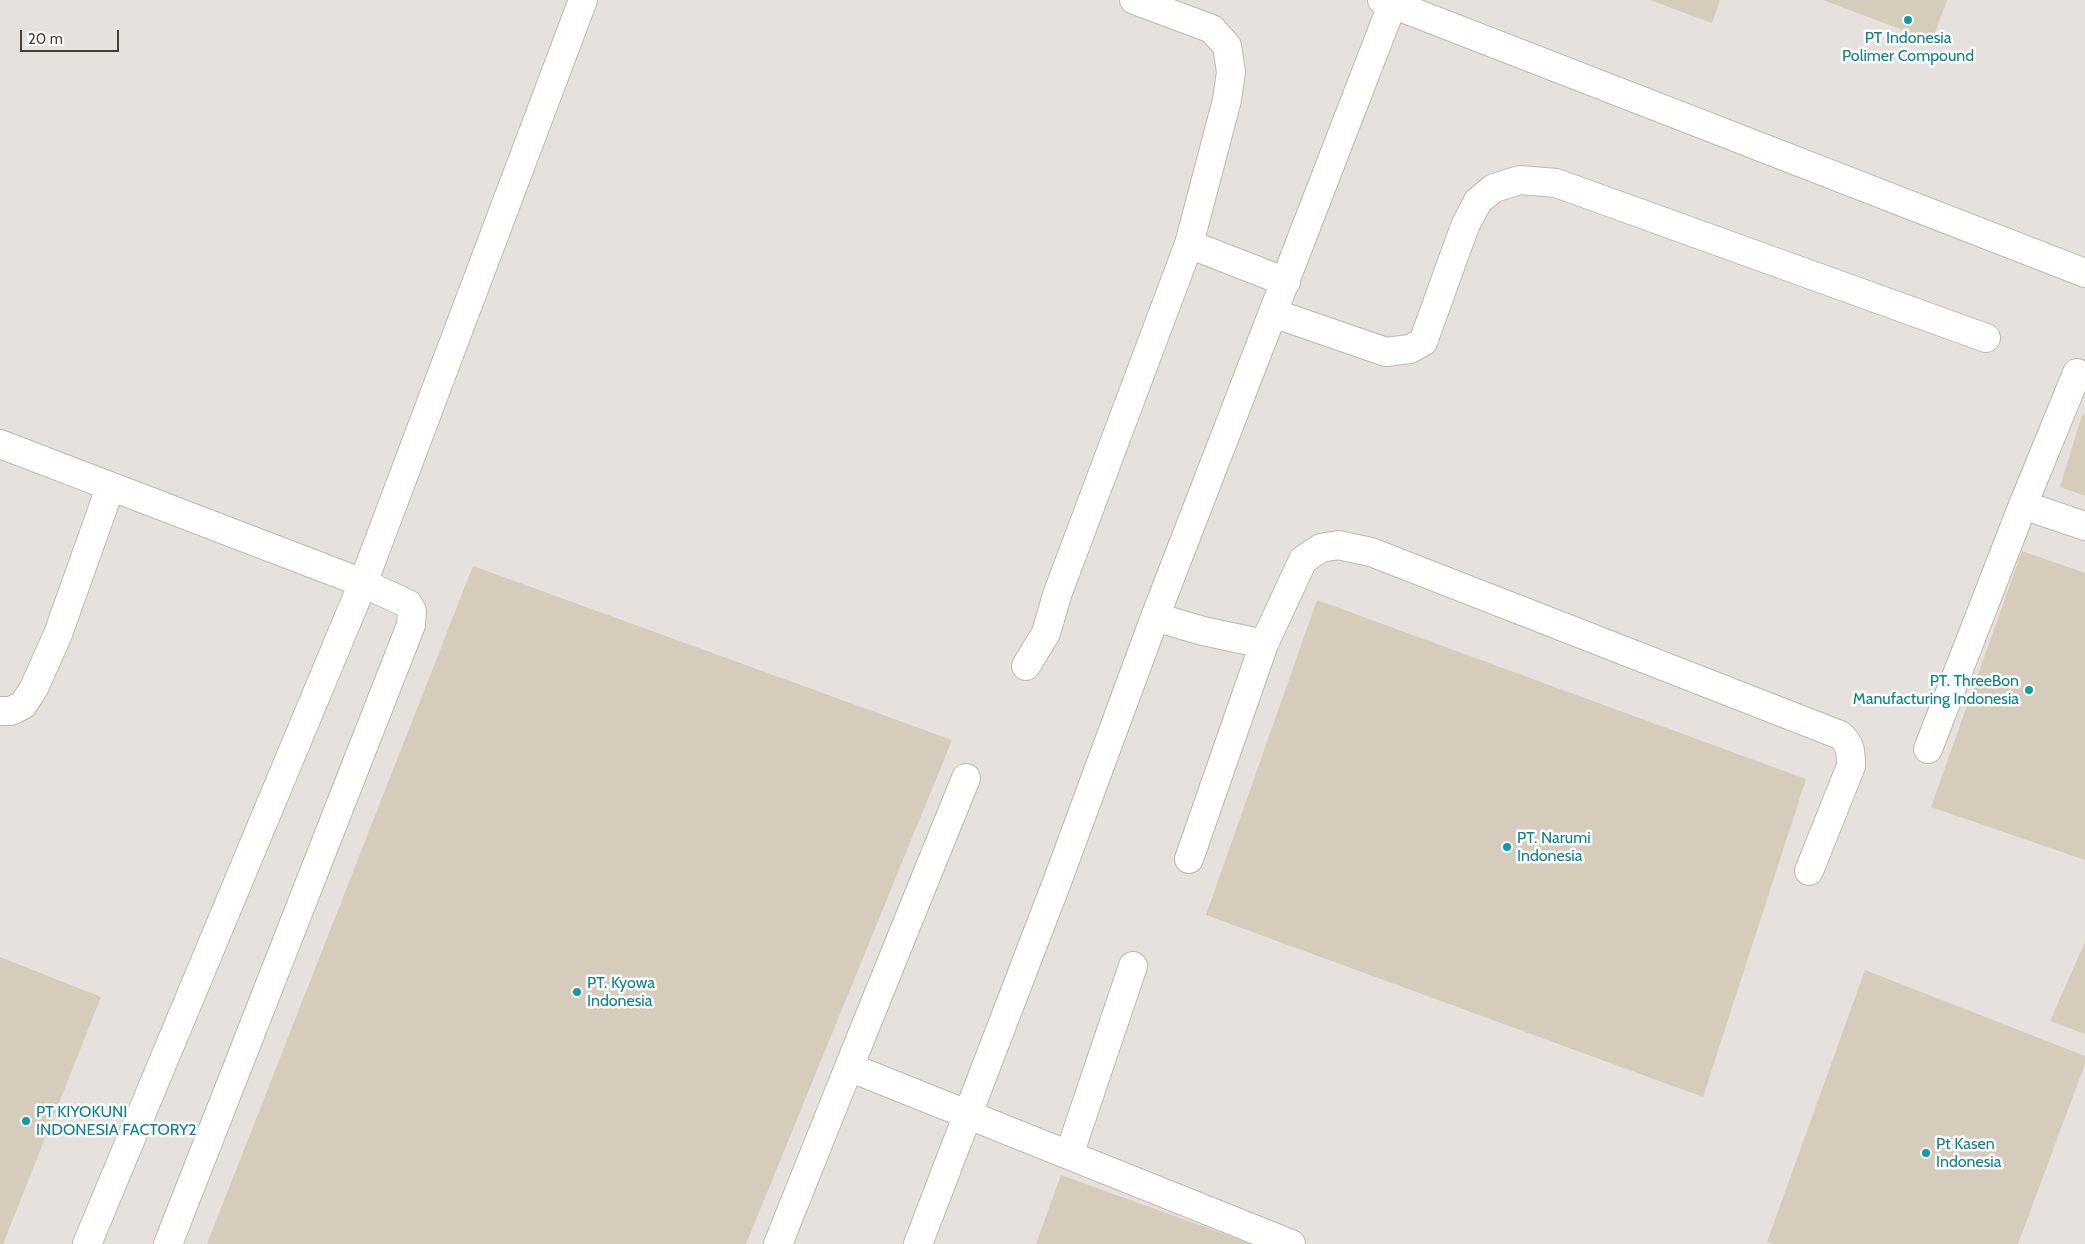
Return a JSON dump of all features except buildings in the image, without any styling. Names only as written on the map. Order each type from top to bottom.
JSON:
[{"type":"lane","points":[[87,1244],[363,582],[583,0]]},
{"type":"lane","points":[[1026,666],[1046,633],[1058,595],[1189,244],[1227,100],[1231,72],[1227,46],[1212,29],[1134,0]]},
{"type":"lane","points":[[918,1244],[1155,617],[1274,314],[1390,1],[2085,274]]},
{"type":"lane","points":[[1274,314],[1386,352],[1410,349],[1423,342],[1465,226],[1478,201],[1494,188],[1520,180],[1556,182],[1986,338]]},
{"type":"lane","points":[[1189,244],[1286,282]]},
{"type":"lane","points":[[1928,749],[2023,505],[2077,373]]},
{"type":"lane","points":[[0,444],[110,488],[363,582],[408,604],[412,611],[411,625],[168,1244]]},
{"type":"lane","points":[[0,711],[11,711],[23,705],[34,688],[58,634],[110,488]]},
{"type":"lane","points":[[2023,505],[2085,526]]},
{"type":"lane","points":[[1189,859],[1264,644],[1302,560],[1321,548],[1338,545],[1371,552],[1840,735],[1848,742],[1851,753],[1851,766],[1809,871]]},
{"type":"lane","points":[[1155,617],[1203,631],[1264,644]]},
{"type":"lane","points":[[778,1244],[966,778]]},
{"type":"lane","points":[[1069,1155],[1133,966]]},
{"type":"lane","points":[[849,1067],[1291,1244]]},
{"type":"shaded area","points":[[0,0],[2085,0],[2085,1244],[0,1244]]},
{"type":"place","name":"PT Indonesia Polimer Compound","points":[[1908,20]]},
{"type":"place","name":"PT. ThreeBon Manufacturing Indonesia","points":[[2029,690]]},
{"type":"place","name":"PT. Narumi Indonesia","points":[[1507,847]]},
{"type":"place","name":"PT. Kyowa Indonesia","points":[[577,992]]},
{"type":"place","name":"PT KIYOKUNI INDONESIA FACTORY2","points":[[26,1121]]},
{"type":"place","name":"Pt Kasen Indonesia","points":[[1926,1153]]}]
